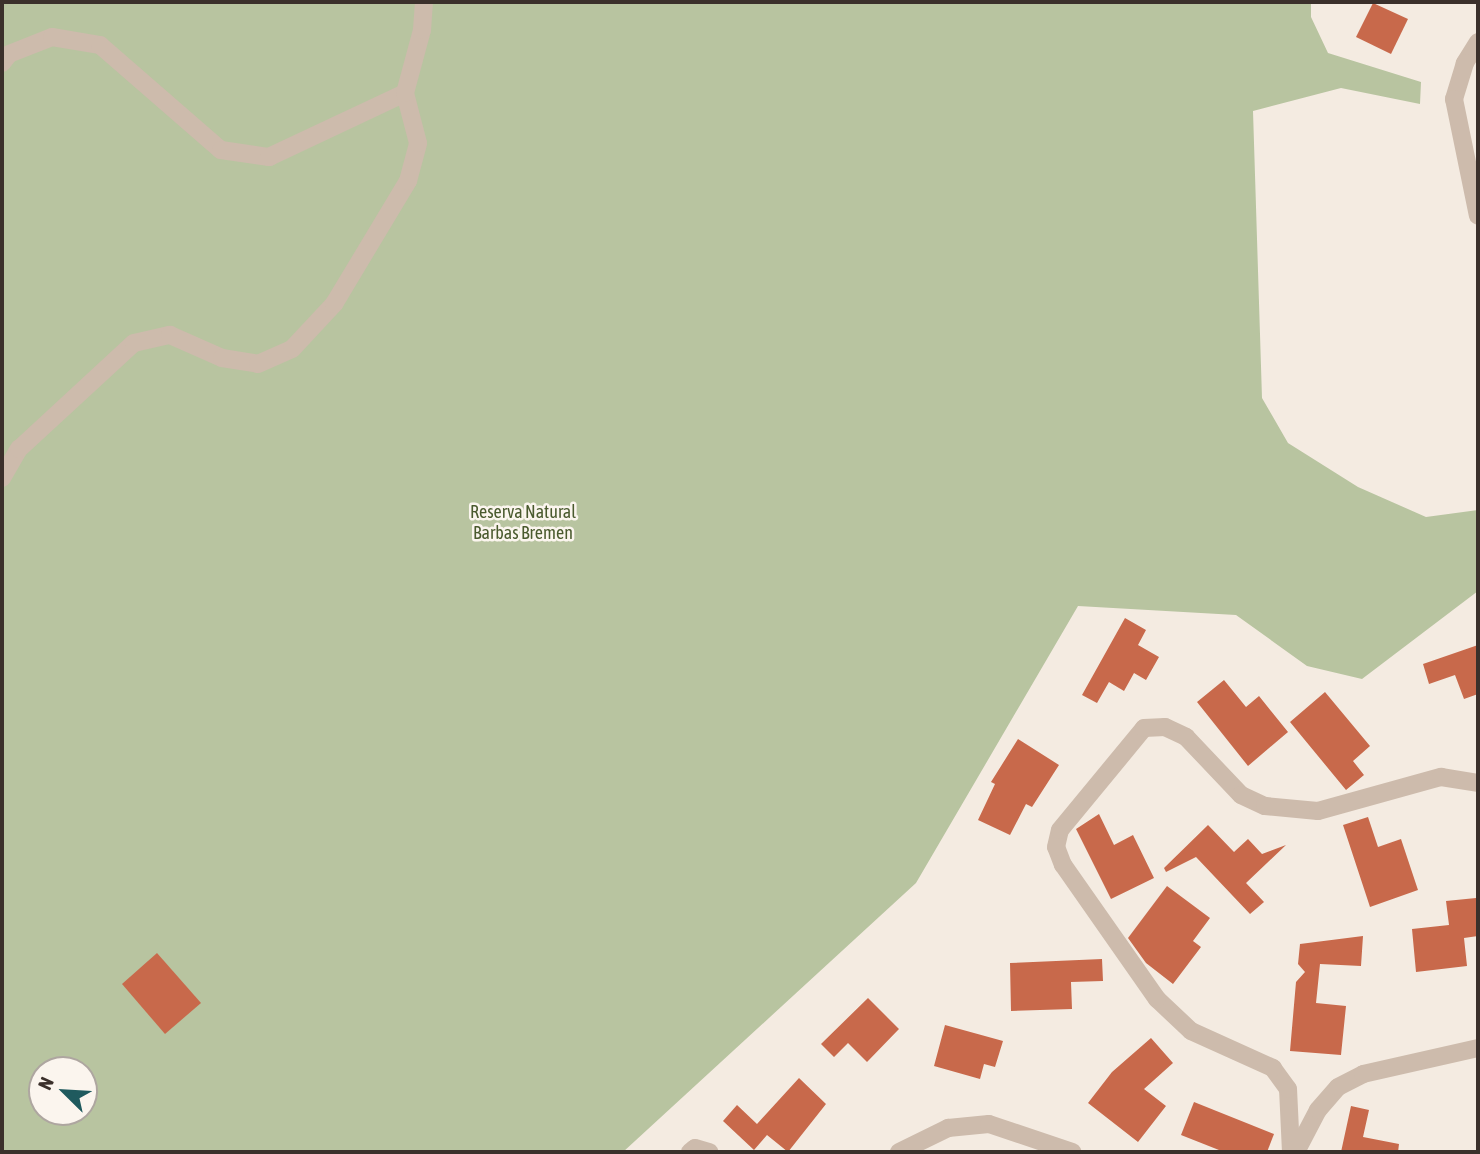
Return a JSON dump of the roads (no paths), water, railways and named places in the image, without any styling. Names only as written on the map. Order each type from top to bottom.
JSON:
[{"type":"street","points":[[2,478],[19,449],[134,343],[170,335],[222,358],[258,364],[292,348],[334,304],[408,181],[418,143],[405,93],[422,30],[424,2]]},
{"type":"street","points":[[2,62],[9,54],[52,37],[100,45],[221,149],[269,157],[405,93]]},
{"type":"street","points":[[1478,42],[1465,63],[1454,99],[1478,216]]},
{"type":"street","points":[[1294,1152],[1288,1089],[1273,1068],[1191,1031],[1157,999],[1063,865],[1056,847],[1060,830],[1144,728],[1165,727],[1186,737],[1241,795],[1265,806],[1318,811],[1441,777],[1462,777],[1478,783]]},
{"type":"street","points":[[1294,1152],[1318,1110],[1338,1087],[1363,1074],[1478,1048]]},
{"type":"street","points":[[899,1152],[947,1128],[989,1124],[1072,1152]]},
{"type":"street","points":[[690,1152],[695,1149],[709,1152]]},
{"type":"park label","name":"Reserva Natural Barbas Bremen","points":[[523,523]]}]
